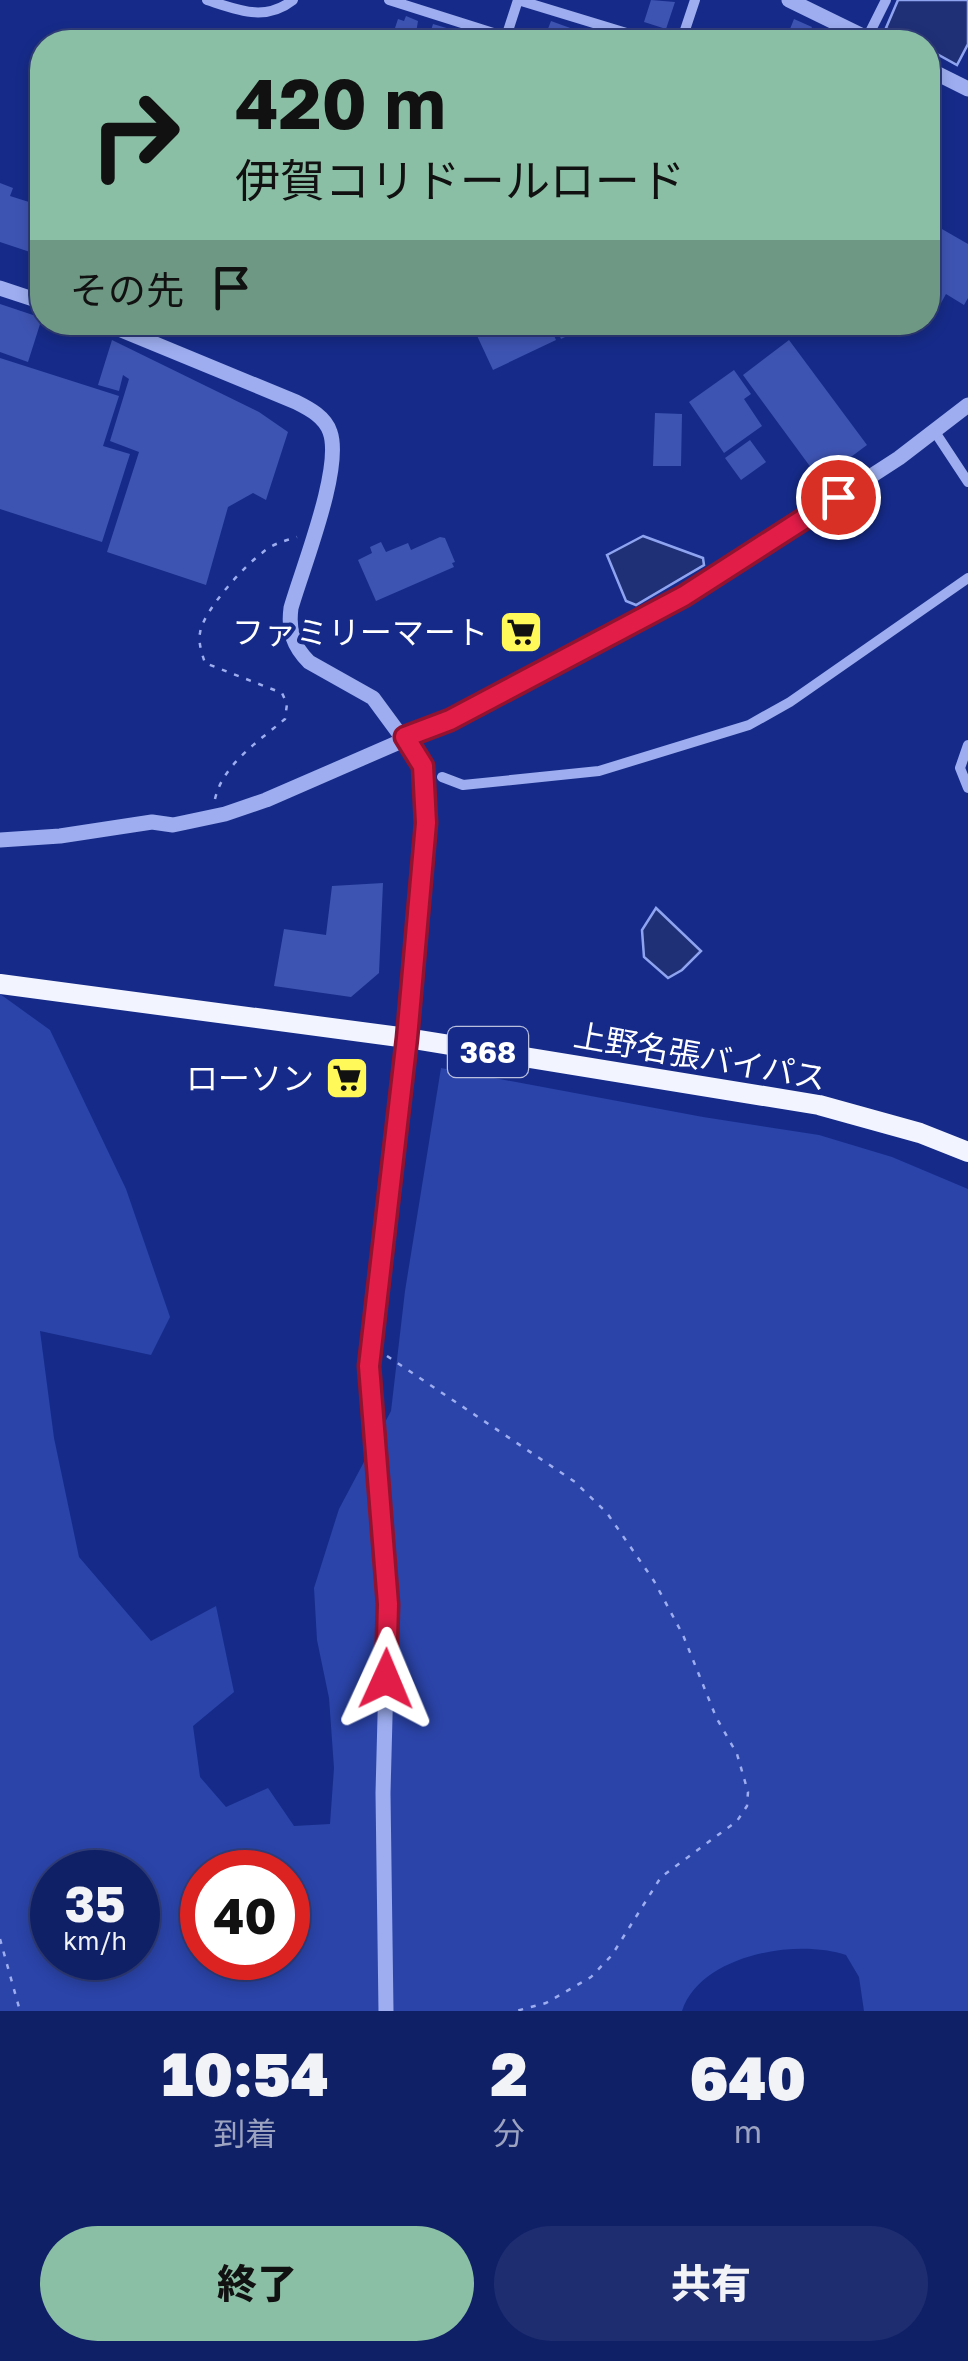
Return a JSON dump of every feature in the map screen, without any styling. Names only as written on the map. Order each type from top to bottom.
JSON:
[{"type":"highway","name":"上野名張バイパス","points":[[0,984],[407,1038],[819,1105],[920,1133],[968,1152]]},
{"type":"street","points":[[207,0],[254,15],[284,7],[293,0]]},
{"type":"street","points":[[389,0],[476,30]]},
{"type":"street","points":[[508,30],[518,0],[617,30]]},
{"type":"street","points":[[685,30],[695,0]]},
{"type":"street","points":[[789,0],[850,30]]},
{"type":"street","points":[[875,30],[886,0]]},
{"type":"street","points":[[940,75],[968,89]]},
{"type":"street","points":[[0,288],[30,298]]},
{"type":"street","points":[[133,335],[315,412],[330,431],[333,454],[290,608],[290,632],[309,662],[372,698],[423,766],[426,798],[407,1038],[369,1366],[388,1604],[384,1792],[386,2011]]},
{"type":"street","points":[[0,840],[60,836],[152,822],[173,825],[216,816],[266,800],[450,720],[684,596],[936,432],[968,405]]},
{"type":"street","points":[[936,432],[968,482]]},
{"type":"street","points":[[442,777],[464,785],[599,771],[749,726],[790,702],[968,578]]},
{"type":"street","points":[[968,745],[960,768],[968,788]]},
{"type":"path","points":[[216,816],[220,782],[242,756],[285,719],[287,704],[282,693],[205,663],[199,634],[204,619],[259,554],[274,544],[313,532]]},
{"type":"path","points":[[371,1345],[575,1482],[607,1513],[654,1581],[683,1635],[716,1717],[737,1754],[748,1792],[748,1806],[738,1821],[661,1877],[612,1954],[591,1977],[546,2003],[516,2011]]},
{"type":"path","points":[[0,1939],[20,2011]]},
{"type":"shaded area","points":[[0,994],[50,1030],[126,1189],[170,1317],[151,1355],[40,1331],[54,1438],[79,1557],[151,1641],[216,1606],[234,1692],[193,1726],[200,1777],[226,1807],[268,1788],[294,1826],[330,1824],[334,1768],[314,1588],[339,1509],[391,1411],[405,1291],[441,1068],[819,1135],[892,1157],[968,1189],[968,2011],[864,2011],[859,1977],[846,1955],[802,1949],[777,1950],[729,1964],[708,1976],[692,1992],[682,2011],[0,2011]]},
{"type":"water","points":[[898,0],[968,0],[968,44],[957,65],[940,56],[940,30],[886,28]]},
{"type":"water","points":[[643,536],[703,558],[704,565],[636,605],[626,601],[607,555]]},
{"type":"water","points":[[656,908],[701,951],[668,978],[644,957],[642,930]]},
{"type":"building","points":[[651,0],[675,2],[666,29],[644,22]]},
{"type":"building","points":[[406,16],[418,21],[416,30],[394,30],[398,19],[404,21]]},
{"type":"building","points":[[794,19],[812,27],[811,30],[790,30]]},
{"type":"building","points":[[551,21],[573,29],[573,30],[548,30]]},
{"type":"building","points":[[433,24],[453,30],[431,30]]},
{"type":"building","points":[[0,183],[13,188],[10,196],[29,202],[30,197],[30,252],[0,242]]},
{"type":"building","points":[[940,228],[968,244],[968,298],[964,305],[946,294],[941,303]]},
{"type":"building","points":[[0,304],[30,314],[30,335],[37,335],[28,362],[0,352]]},
{"type":"building","points":[[477,335],[554,335],[556,340],[493,370]]},
{"type":"building","points":[[112,340],[259,412],[288,432],[266,500],[253,493],[228,507],[206,585],[107,552],[139,452],[110,441],[129,379],[123,375],[119,391],[98,385]]},
{"type":"building","points":[[789,340],[867,445],[820,480],[743,375]]},
{"type":"building","points":[[0,358],[119,396],[103,446],[130,454],[102,542],[0,509]]},
{"type":"building","points":[[734,370],[751,394],[744,399],[762,426],[724,453],[689,402]]},
{"type":"building","points":[[655,413],[682,414],[681,466],[653,466]]},
{"type":"building","points":[[750,440],[766,462],[741,480],[725,458]]},
{"type":"building","points":[[445,538],[454,567],[376,601],[358,560],[372,553],[370,547],[381,542],[386,552],[408,543],[411,550]]},
{"type":"building","points":[[383,883],[379,973],[351,997],[274,986],[284,929],[326,935],[332,886]]},
{"type":"place","name":"ファミリーマート","points":[[521,632]]},
{"type":"place","name":"ローソン","points":[[347,1078]]},
{"type":"route","points":[[386,1679],[388,1604],[369,1366],[407,1038],[426,823],[423,766],[405,737],[450,720],[684,596],[838,497]]}]
